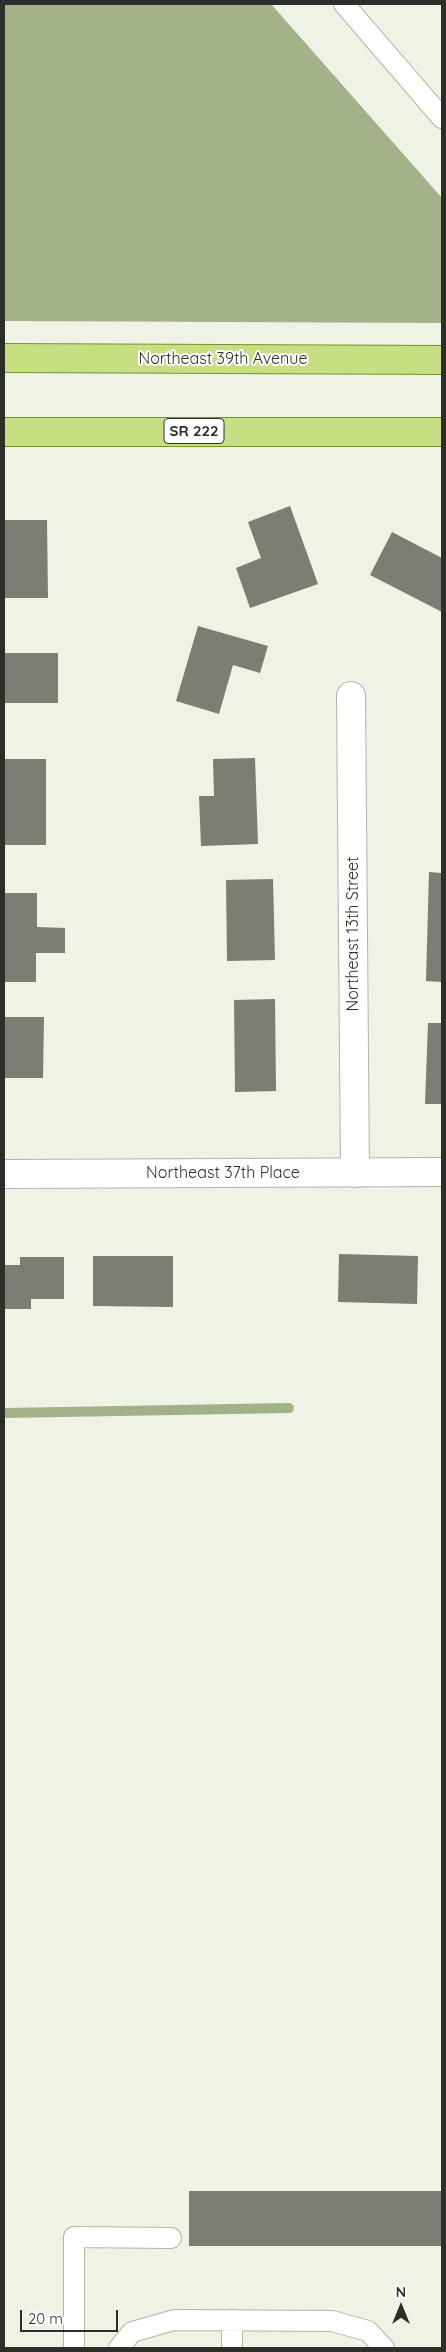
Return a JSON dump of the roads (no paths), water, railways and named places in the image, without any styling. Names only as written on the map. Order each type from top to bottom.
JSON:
[{"type":"main road","name":"Northeast 39th Avenue","points":[[4,358],[442,360]]},
{"type":"main road","name":"SR 222","points":[[4,432],[442,432]]},
{"type":"street","name":"Northeast 13th Street","points":[[351,696],[355,1172]]},
{"type":"street","name":"Northeast 37th Place","points":[[4,1174],[442,1172]]},
{"type":"lane","points":[[344,4],[442,118]]},
{"type":"lane","points":[[74,2348],[74,2237],[172,2238]]},
{"type":"lane","points":[[119,2348],[132,2332],[174,2320],[332,2321],[368,2331],[384,2348]]},
{"type":"lane","points":[[232,2320],[232,2348]]},
{"type":"waterway","points":[[4,1413],[289,1408]]}]
